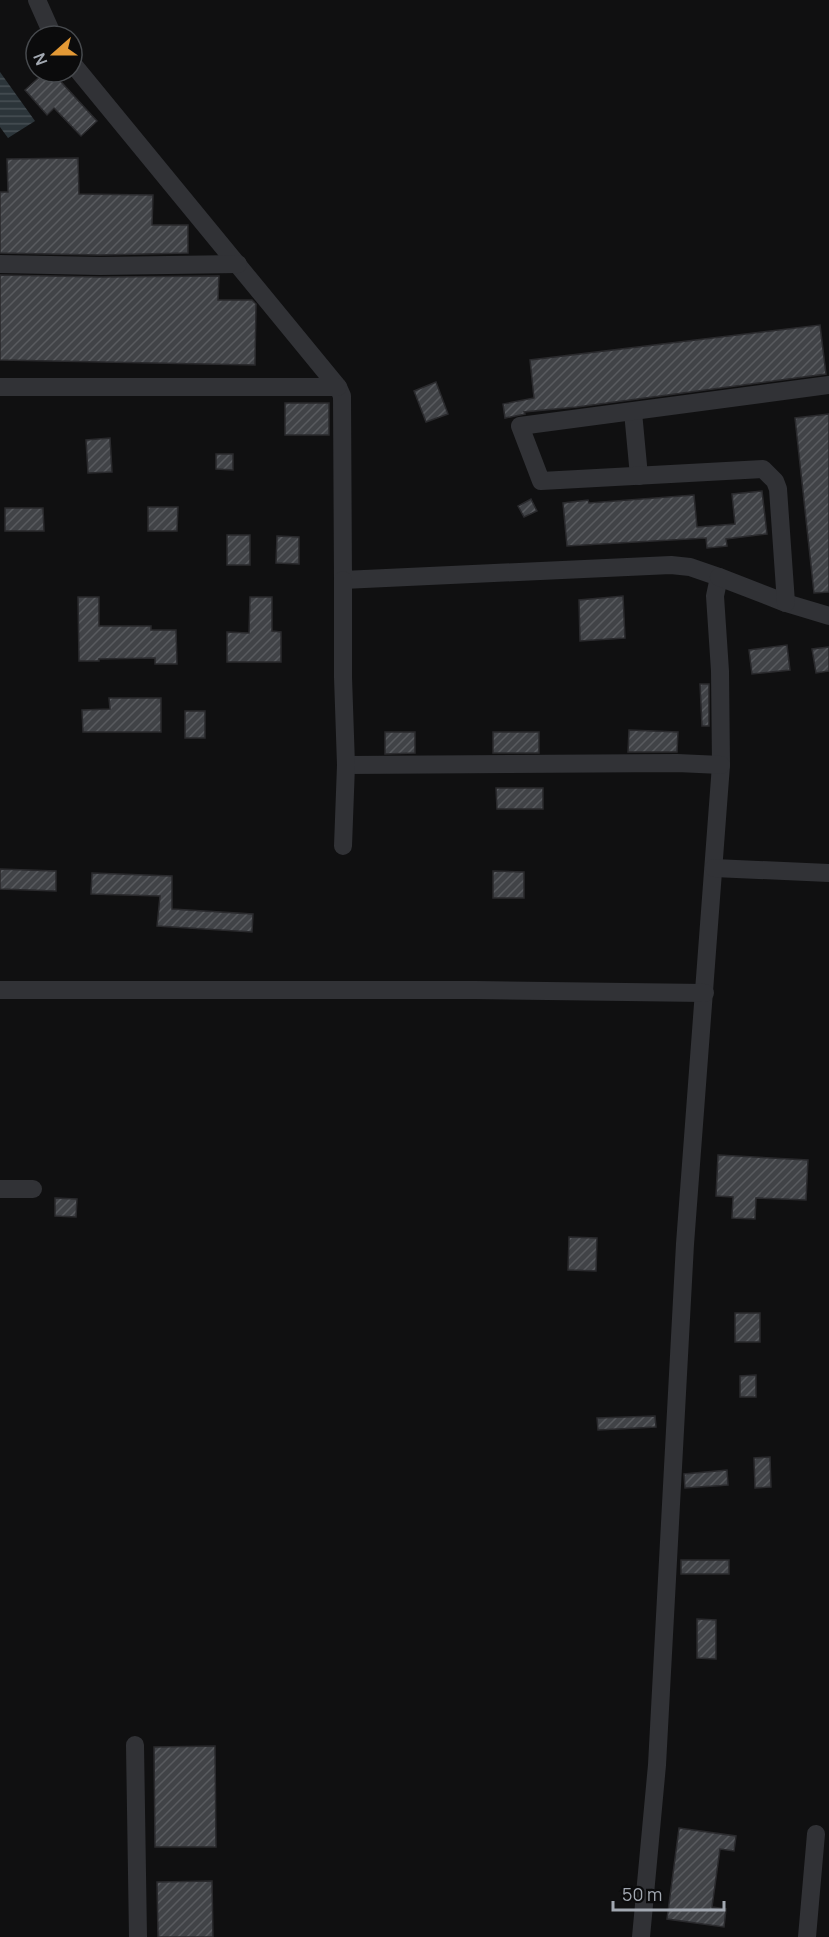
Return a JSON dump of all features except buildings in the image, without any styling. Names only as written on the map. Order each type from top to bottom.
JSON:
[{"type":"street","points":[[37,0],[48,24]]},
{"type":"street","points":[[84,78],[338,387],[342,396],[343,677],[346,765],[343,846]]},
{"type":"street","points":[[0,264],[100,266],[238,264]]},
{"type":"street","points":[[786,603],[777,489],[770,474],[763,469],[541,481],[520,426],[829,385]]},
{"type":"street","points":[[0,387],[338,387]]},
{"type":"street","points":[[633,412],[639,476]]},
{"type":"street","points":[[343,580],[671,565],[690,567],[786,603],[829,616]]},
{"type":"street","points":[[641,1937],[657,1765],[684,1256],[722,765],[720,671],[715,596],[719,577]]},
{"type":"street","points":[[346,765],[665,763],[722,765]]},
{"type":"street","points":[[714,868],[829,873]]},
{"type":"street","points":[[0,990],[475,990],[705,993]]},
{"type":"street","points":[[0,1189],[33,1189]]},
{"type":"street","points":[[135,1745],[138,1937]]},
{"type":"street","points":[[807,1937],[816,1834]]},
{"type":"shaded area","points":[[0,72],[35,121],[8,138],[0,127]]}]
